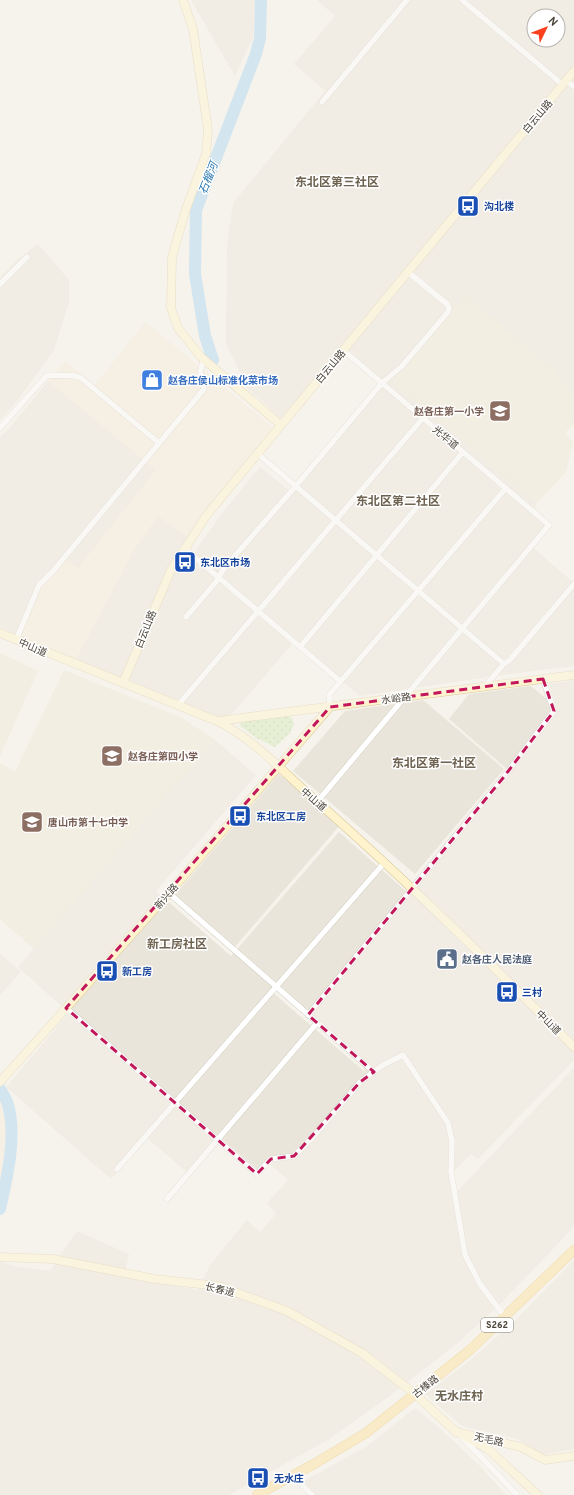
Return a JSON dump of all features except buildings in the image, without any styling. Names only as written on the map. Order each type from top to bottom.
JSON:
[{"type":"main road","name":"古榛路","points":[[257,1495],[293,1476],[366,1433],[470,1350],[574,1250]]},
{"type":"street","points":[[183,0],[193,29],[208,130],[206,154],[184,212],[172,257],[171,308],[178,328],[204,359],[281,425]]},
{"type":"street","points":[[322,102],[407,0]]},
{"type":"street","points":[[462,0],[564,82],[574,87]]},
{"type":"street","name":"白云山路","points":[[123,683],[152,610],[171,570],[206,516],[574,71]]},
{"type":"street","points":[[0,284],[27,257]]},
{"type":"street","points":[[186,618],[219,578],[225,567],[382,383],[402,366],[449,310],[447,304],[408,272]]},
{"type":"street","name":"光华道","points":[[343,350],[549,525],[462,628]]},
{"type":"street","points":[[16,640],[39,585],[54,570],[204,389],[200,372],[204,359]]},
{"type":"street","points":[[0,428],[47,375],[76,376],[159,443]]},
{"type":"street","points":[[178,705],[423,418]]},
{"type":"street","points":[[300,647],[463,452]]},
{"type":"street","points":[[258,454],[504,664]]},
{"type":"street","points":[[330,706],[329,695],[340,681],[506,488]]},
{"type":"street","points":[[184,548],[340,681]]},
{"type":"street","points":[[484,687],[504,664],[510,660],[574,584]]},
{"type":"street","points":[[317,802],[462,628]]},
{"type":"street","name":"中山道","points":[[0,633],[217,721],[244,737],[385,862],[467,940],[574,1048]]},
{"type":"street","name":"水峪路","points":[[217,721],[574,675]]},
{"type":"street","points":[[308,1015],[503,778],[554,711],[542,679]]},
{"type":"street","name":"新兴路","points":[[0,1082],[169,894],[330,706]]},
{"type":"street","points":[[117,1169],[385,862]]},
{"type":"street","points":[[169,894],[374,1072]]},
{"type":"street","points":[[66,1008],[257,1174],[271,1159],[294,1156],[314,1136],[360,1082],[403,1055],[448,1123],[452,1141],[451,1172],[465,1255],[480,1284],[505,1317]]},
{"type":"street","points":[[166,1199],[317,1023]]},
{"type":"street","name":"长春道","points":[[0,1257],[53,1259],[155,1278],[218,1286],[287,1311],[362,1353],[415,1394]]},
{"type":"street","name":"无毛路","points":[[415,1394],[456,1432],[521,1447],[545,1460],[574,1456]]},
{"type":"street","points":[[456,1432],[517,1495]]},
{"type":"street","points":[[456,1432],[488,1449],[538,1495]]},
{"type":"street","points":[[293,1476],[312,1495]]},
{"type":"highlighted area","points":[[543,679],[554,711],[503,778],[308,1015],[374,1072],[360,1082],[294,1156],[271,1159],[257,1174],[66,1008],[330,707]]},
{"type":"shaded area","points":[[191,0],[255,0],[253,37],[235,76]]},
{"type":"shaded area","points":[[317,0],[574,0],[574,398],[554,370],[392,381],[537,503],[534,509],[552,525],[532,547],[574,583],[574,666],[360,696],[193,554],[223,512],[260,467],[290,491],[385,383],[344,346],[281,418],[248,389],[226,344],[227,247],[233,203],[325,91],[294,64],[335,16]]},
{"type":"shaded area","points":[[38,244],[69,280],[69,302],[54,350],[18,400],[0,420],[0,278],[18,259]]},
{"type":"shaded area","name":"赵各庄第一小学","points":[[466,295],[554,370],[574,398],[574,423],[565,433],[573,442],[566,472],[537,503],[392,382]]},
{"type":"shaded area","points":[[145,322],[276,430],[189,538],[158,516],[134,550],[76,659],[21,636],[42,584],[65,558],[78,568],[156,470],[48,381],[65,361],[95,385]]},
{"type":"shaded area","points":[[48,381],[156,470],[78,569],[42,584],[21,636],[0,627],[0,437],[9,429]]},
{"type":"shaded area","points":[[158,515],[189,538],[182,550],[292,644],[232,714],[220,717],[76,659],[134,550]]},
{"type":"shaded area","points":[[0,653],[38,671],[0,756]]},
{"type":"shaded area","name":"赵各庄第四小学","points":[[64,670],[182,718],[215,740],[34,949],[0,919],[0,763],[15,772]]},
{"type":"shaded area","points":[[574,680],[574,1060],[478,1159],[471,1154],[452,1174],[453,1196],[574,1068],[574,1227],[504,1300],[460,1341],[391,1395],[329,1439],[229,1495],[0,1495],[0,1261],[16,1267],[50,1271],[77,1231],[129,1254],[124,1277],[198,1290],[210,1265],[247,1220],[260,1232],[276,1214],[267,1203],[288,1180],[267,1161],[258,1170],[220,1137],[188,1173],[147,1138],[111,1179],[6,1087],[69,1013],[18,967],[215,740],[256,775],[156,891],[231,956],[339,832],[408,893],[508,770],[449,719],[469,694],[531,686],[557,708],[549,684]],"holes":[[[276,985],[359,1054],[365,1072],[271,991]]]},
{"type":"shaded area","name":"东北区工房","points":[[423,700],[504,769],[415,874],[293,771],[345,711]]},
{"type":"shaded area","name":"东北区工房","points":[[279,774],[340,825],[233,949],[173,897]]},
{"type":"shaded area","points":[[0,954],[21,972],[0,995]]},
{"type":"shaded area","points":[[0,1100],[9,1124],[0,1186]]},
{"type":"shaded area","points":[[574,1260],[574,1449],[542,1455],[518,1439],[462,1426],[425,1394],[463,1366],[510,1326]]},
{"type":"shaded area","points":[[415,1408],[478,1464],[506,1495],[312,1495],[302,1482],[366,1447]]},
{"type":"green space","points":[[285,715],[292,718],[294,724],[290,733],[275,747],[256,738],[239,725],[242,722]]},
{"type":"waterway","name":"石榴河","points":[[213,360],[205,336],[195,274],[196,210],[256,54],[260,38],[261,0]]},
{"type":"waterway","name":"石榴河","points":[[0,1089],[7,1103],[11,1117],[12,1130],[10,1157],[0,1209]]},
{"type":"place","name":"沟北楼","points":[[468,206]]},
{"type":"place","name":"赵各庄侯山标准化菜市场","points":[[152,380]]},
{"type":"place","name":"赵各庄第一小学","points":[[500,411]]},
{"type":"place","name":"东北区市场","points":[[185,562]]},
{"type":"place","name":"赵各庄第四小学","points":[[112,756]]},
{"type":"place","name":"东北区工房","points":[[240,816]]},
{"type":"place","name":"唐山市第十七中学","points":[[32,822]]},
{"type":"place","name":"赵各庄人民法庭","points":[[447,959]]},
{"type":"place","name":"新工房","points":[[107,971]]},
{"type":"place","name":"三村","points":[[507,992]]},
{"type":"place","name":"无水庄","points":[[258,1478]]},
{"type":"district","name":"东北区第三社区","points":[[337,182]]},
{"type":"district","name":"东北区第二社区","points":[[398,501]]},
{"type":"district","name":"东北区第一社区","points":[[434,763]]},
{"type":"district","name":"新工房社区","points":[[177,944]]},
{"type":"district","name":"无水庄村","points":[[459,1396]]}]
